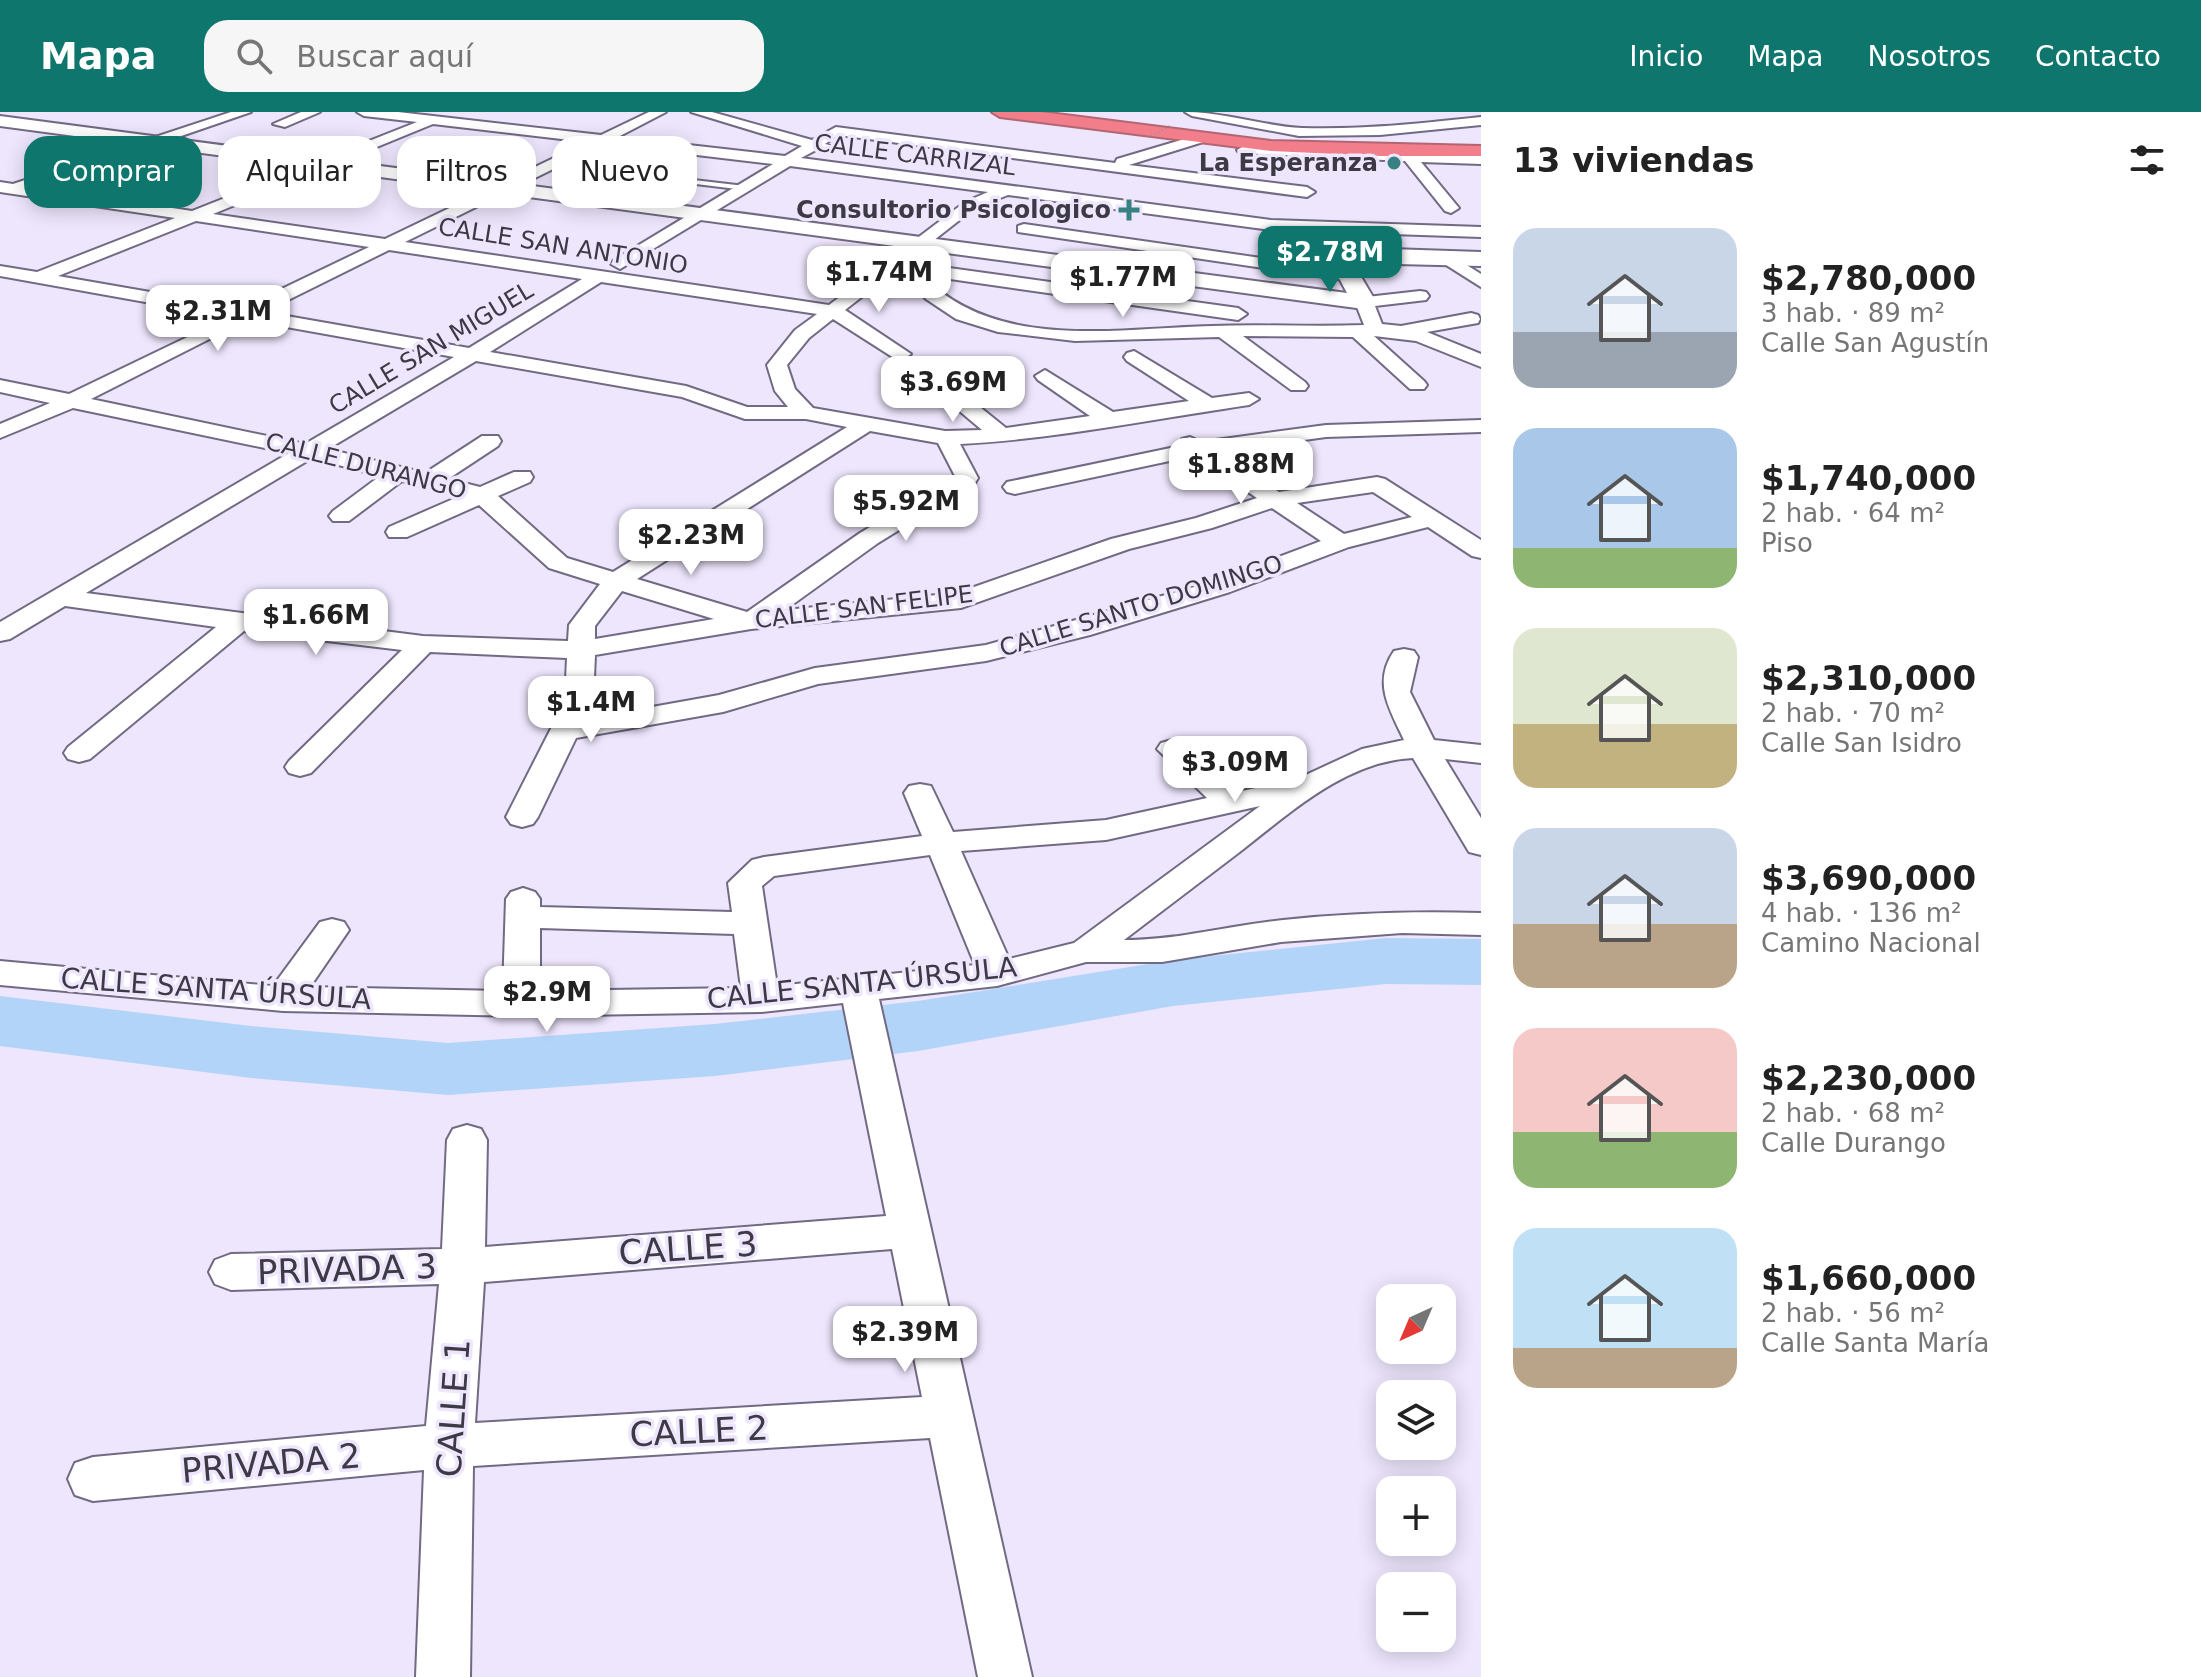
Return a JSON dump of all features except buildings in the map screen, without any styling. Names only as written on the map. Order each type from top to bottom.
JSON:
[{"type":"highway","points":[[1000,112],[1198,139],[1315,169],[1380,151],[1481,151]]},
{"type":"highway","points":[[1050,112],[1289,141],[1481,144]]},
{"type":"street","points":[[1,122],[36,112]]},
{"type":"street","points":[[173,136],[244,112]]},
{"type":"street","points":[[280,124],[313,112]]},
{"type":"street","name":"CALLE CARRIZAL","points":[[364,112],[568,136]]},
{"type":"street","points":[[381,141],[454,112]]},
{"type":"street","points":[[610,136],[659,112]]},
{"type":"street","points":[[698,112],[880,165],[892,174]]},
{"type":"street","points":[[1192,112],[1299,132]]},
{"type":"street","points":[[1330,112],[1338,126]]},
{"type":"street","points":[[1223,130],[1380,131],[1481,121]]},
{"type":"street","points":[[1,122],[109,136]]},
{"type":"street","points":[[620,264],[706,214],[836,131],[1101,167],[1360,171]]},
{"type":"street","points":[[806,413],[785,391],[777,365],[802,334],[900,267],[921,243],[970,205],[1007,189],[1157,154],[1198,139]]},
{"type":"street","points":[[1112,147],[1157,154]]},
{"type":"street","points":[[1244,150],[1315,169],[1410,158],[1481,160]]},
{"type":"street","name":"CALLE CARRIZAL","points":[[697,151],[1271,225],[1481,232]]},
{"type":"street","points":[[1380,151],[1410,158],[1451,208]]},
{"type":"street","points":[[1315,169],[1318,227],[1326,243]]},
{"type":"street","name":"CALLE SAN ANTONIO","points":[[5,190],[834,311]]},
{"type":"street","points":[[536,192],[1364,302],[1420,296]]},
{"type":"street","points":[[13,287],[218,205]]},
{"type":"street","points":[[0,432],[71,401],[465,208]]},
{"type":"street","points":[[952,220],[977,223]]},
{"type":"street","points":[[1024,229],[1344,269]]},
{"type":"street","points":[[1417,385],[1366,330],[1364,302],[1344,269],[1345,258],[1360,255],[1481,259]]},
{"type":"street","points":[[1449,259],[1481,282]]},
{"type":"street","points":[[900,267],[920,288],[947,308],[998,326],[1061,336],[1223,331],[1400,331],[1471,319]]},
{"type":"street","points":[[900,267],[1366,330]]},
{"type":"street","points":[[0,271],[686,392],[745,413],[806,413],[945,438],[1002,435],[1249,399]]},
{"type":"street","name":"CALLE SAN MIGUEL","points":[[0,633],[473,354],[598,276]]},
{"type":"street","points":[[834,311],[901,354]]},
{"type":"street","points":[[1223,331],[1298,386]]},
{"type":"street","points":[[1400,331],[1440,342],[1481,361]]},
{"type":"street","points":[[1134,357],[1207,404]]},
{"type":"street","points":[[1045,376],[1110,420]]},
{"type":"street","points":[[932,378],[1002,435]]},
{"type":"street","name":"CALLE DURANGO","points":[[0,386],[309,451],[481,494],[558,563],[751,621]]},
{"type":"street","points":[[522,817],[567,731],[579,701],[578,650],[582,625],[617,580],[866,424]]},
{"type":"street","points":[[1015,487],[1195,449],[1326,431],[1481,426]]},
{"type":"street","points":[[1171,430],[1195,449],[1340,542]]},
{"type":"street","points":[[751,621],[869,538],[967,478],[945,438]]},
{"type":"street","points":[[429,481],[490,441]]},
{"type":"street","points":[[341,516],[400,472]]},
{"type":"street","points":[[398,532],[522,477]]},
{"type":"street","name":"CALLE SAN FELIPE","points":[[60,597],[423,644],[578,650],[751,621],[961,600],[1120,544],[1204,523],[1274,500],[1377,484],[1429,520]]},
{"type":"street","points":[[1429,520],[1481,551]]},
{"type":"street","name":"CALLE SANTO DOMINGO","points":[[567,731],[723,703],[815,676],[986,653],[1221,587],[1340,542],[1429,520]]},
{"type":"street","points":[[79,753],[238,622]]},
{"type":"street","points":[[300,767],[423,644]]},
{"type":"street","points":[[1404,657],[1396,692],[1422,747],[1481,845]]},
{"type":"street","points":[[1086,951],[1307,786],[1347,763],[1391,749],[1422,747],[1481,754]]},
{"type":"street","points":[[1172,749],[1232,804]]},
{"type":"street","points":[[761,1000],[745,883],[764,867],[943,843],[1106,830],[1307,786]]},
{"type":"street","points":[[920,793],[997,974]]},
{"type":"street","points":[[521,1004],[523,908],[752,934]]},
{"type":"street","name":"CALLE SANTA ÚRSULA","points":[[0,973],[283,999],[521,1004],[761,1000],[865,1022],[997,974],[1086,951],[1162,951],[1281,931],[1402,922],[1481,924]]},
{"type":"street","points":[[283,999],[332,930]]},
{"type":"street","points":[[865,1022],[1005,1677]]},
{"type":"street","name":"CALLE 1","points":[[443,1677],[449,1446],[463,1266],[467,1140]]},
{"type":"street","name":"CALLE 3","points":[[463,1266],[912,1231]]},
{"type":"street","name":"PRIVADA 3","points":[[231,1272],[463,1266]]},
{"type":"street","name":"CALLE 2","points":[[449,1446],[949,1416]]},
{"type":"street","name":"PRIVADA 2","points":[[93,1479],[449,1446]]},
{"type":"lane","points":[[697,182],[745,188]]},
{"type":"path","points":[[1151,136],[1172,125]]},
{"type":"waterway","points":[[0,1021],[251,1052],[448,1069],[715,1050],[918,1026],[1173,983],[1386,961],[1481,962]]},
{"type":"place","name":"La Esperanza","points":[[1394,163]]},
{"type":"place","name":"Consultorio Psicologico","points":[[1129,210]]}]
